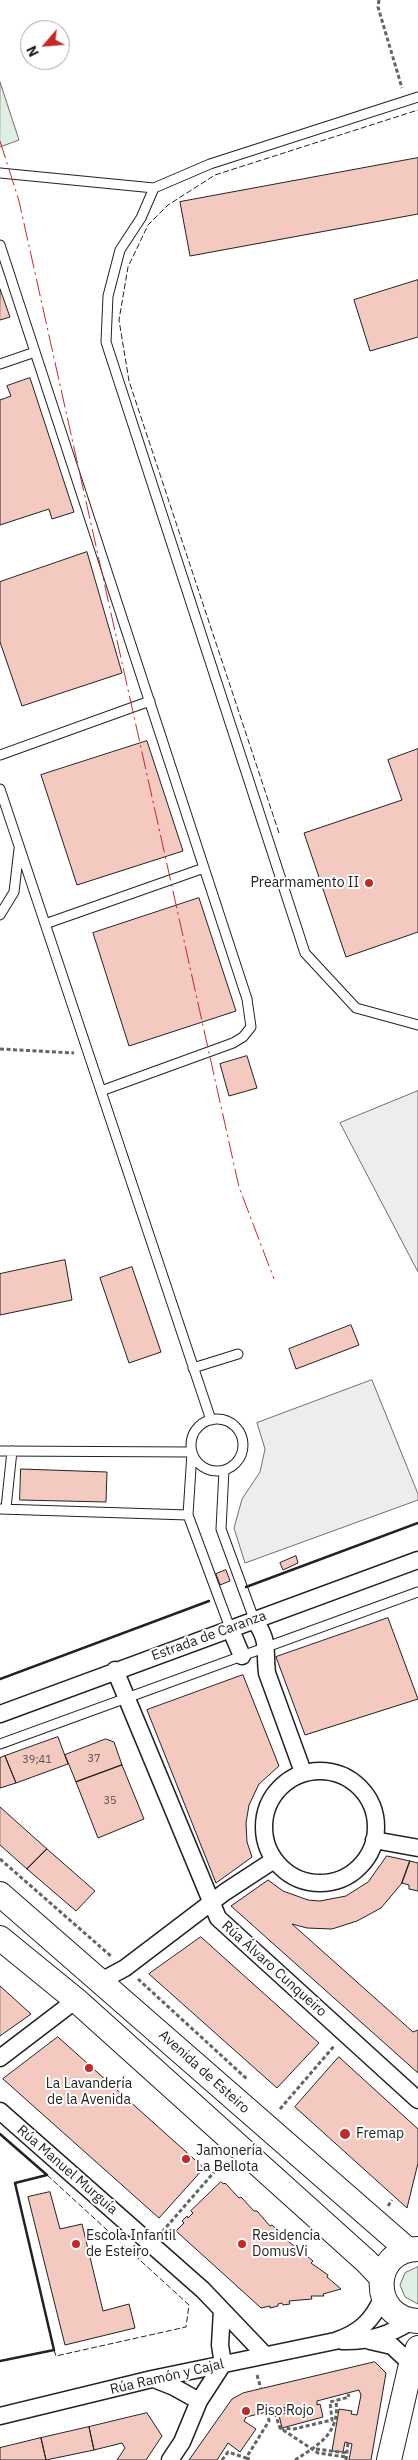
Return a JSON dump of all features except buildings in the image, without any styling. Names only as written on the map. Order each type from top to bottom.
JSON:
[{"type":"main road","name":"Avenida de Esteiro","points":[[0,1894],[415,2248]]},
{"type":"main road","points":[[0,1938],[76,2000],[367,2262],[382,2287],[387,2305],[408,2322],[414,2360],[390,2460]]},
{"type":"main road","points":[[382,2287],[391,2261],[415,2248]]},
{"type":"street","name":"Estrada de Caranza","points":[[0,1714],[418,1560]]},
{"type":"street","points":[[254,1619],[264,1633],[268,1647],[265,1659],[267,1672],[303,1772]]},
{"type":"street","points":[[230,1628],[242,1656]]},
{"type":"street","name":"Rúa Álvaro Cunqueiro","points":[[116,1670],[218,1918],[418,2100]]},
{"type":"street","points":[[320,1770],[337,1773],[352,1780],[364,1792],[372,1807],[376,1824],[374,1840],[367,1857],[355,1871],[339,1880],[321,1883],[303,1881],[287,1873],[274,1860],[266,1844],[263,1826],[266,1808],[274,1793],[287,1780],[303,1772],[320,1770]]},
{"type":"street","points":[[374,1840],[418,1848]]},
{"type":"street","points":[[102,1981],[143,1955],[212,1902],[274,1860]]},
{"type":"street","points":[[0,2058],[76,2000]]},
{"type":"street","name":"Rúa Manuel Murguía","points":[[0,2111],[152,2244],[222,2310],[265,2355]]},
{"type":"street","name":"Rúa Ramón y Cajal","points":[[0,2416],[152,2379],[335,2341],[353,2335],[365,2326],[377,2311],[382,2287]]},
{"type":"street","points":[[170,2460],[182,2442],[198,2401],[223,2364],[220,2345],[222,2310]]},
{"type":"street","name":"Rúa Ramón y Cajal","points":[[335,2341],[365,2341],[408,2322]]},
{"type":"street","points":[[365,2341],[382,2342],[414,2360]]},
{"type":"street","points":[[152,2379],[174,2387],[198,2401]]},
{"type":"lane","points":[[0,173],[154,188],[210,164],[418,97]]},
{"type":"lane","points":[[154,188],[141,218],[120,250],[108,296],[106,342],[305,953],[356,1008],[418,1025]]},
{"type":"lane","points":[[0,245],[247,999],[251,1027],[243,1037],[233,1043],[101,1091]]},
{"type":"lane","points":[[0,364],[35,352]]},
{"type":"lane","points":[[0,755],[150,701]]},
{"type":"lane","points":[[0,789],[210,1420]]},
{"type":"lane","points":[[0,915],[14,892],[19,846]]},
{"type":"lane","points":[[45,924],[204,868]]},
{"type":"lane","points":[[194,1368],[238,1354]]},
{"type":"lane","points":[[192,1452],[200,1465],[208,1469],[224,1470],[237,1462],[241,1454],[242,1437],[237,1428],[226,1421],[210,1420],[196,1430],[192,1440],[188,1514],[230,1628]]},
{"type":"lane","points":[[12,1450],[3,1509],[188,1514]]},
{"type":"lane","points":[[0,1451],[192,1452]]},
{"type":"lane","points":[[224,1470],[221,1529],[254,1619]]},
{"type":"lane","points":[[0,1744],[418,1592]]},
{"type":"path","points":[[379,0],[378,7],[390,54],[407,101]]},
{"type":"path","points":[[0,1049],[88,1054]]},
{"type":"path","points":[[0,1859],[116,1960]]},
{"type":"path","points":[[138,1980],[252,2083]]},
{"type":"path","points":[[280,2109],[345,2033]]},
{"type":"path","points":[[273,2103],[287,2115]]},
{"type":"path","points":[[152,2244],[222,2163]]},
{"type":"path","points":[[382,2198],[396,2211]]},
{"type":"path","points":[[280,2428],[294,2429],[332,2420],[330,2402],[348,2397],[348,2394]]},
{"type":"path","points":[[295,2460],[312,2449],[335,2427],[337,2416],[336,2400]]},
{"type":"path","points":[[246,2458],[269,2421],[267,2414],[288,2410]]},
{"type":"path","points":[[274,2413],[280,2428],[312,2449],[346,2457],[348,2443]]},
{"type":"path","points":[[222,2452],[228,2452],[252,2460]]},
{"type":"path","points":[[222,2460],[228,2452]]},
{"type":"path","points":[[236,2455],[238,2460]]},
{"type":"green space","points":[[0,82],[19,140],[0,147]]},
{"type":"green space","points":[[418,2267],[418,2304],[405,2297],[400,2285],[405,2273]]},
{"type":"shaded area","points":[[418,1091],[418,1272],[340,1123]]},
{"type":"shaded area","points":[[372,1380],[418,1494],[418,1500],[245,1563],[234,1528],[242,1499],[260,1472],[265,1449],[257,1423]]},
{"type":"fence","points":[[279,833],[129,381],[119,320],[128,267],[148,225],[168,205],[215,175],[418,110]]},
{"type":"fence","points":[[47,2175],[189,2305],[186,2327],[56,2356],[54,2350]]},
{"type":"wall","points":[[246,1587],[418,1523]]},
{"type":"wall","points":[[0,1679],[209,1601]]},
{"type":"wall","points":[[0,2134],[47,2175],[15,2183],[54,2350],[0,2361]]},
{"type":"power","points":[[0,141],[19,201],[239,1187],[274,1279]]},
{"type":"place","name":"Prearmamento II","points":[[369,883]]},
{"type":"place","name":"La Lavandería de la Avenida","points":[[89,2068]]},
{"type":"place","name":"Fremap","points":[[345,2134]]},
{"type":"place","name":"Jamonería La Bellota","points":[[186,2159]]},
{"type":"place","name":"Escola Infantil de Esteiro","points":[[76,2244]]},
{"type":"place","name":"Residencia DomusVi","points":[[242,2244]]},
{"type":"place","name":"Piso Rojo","points":[[246,2411]]}]
